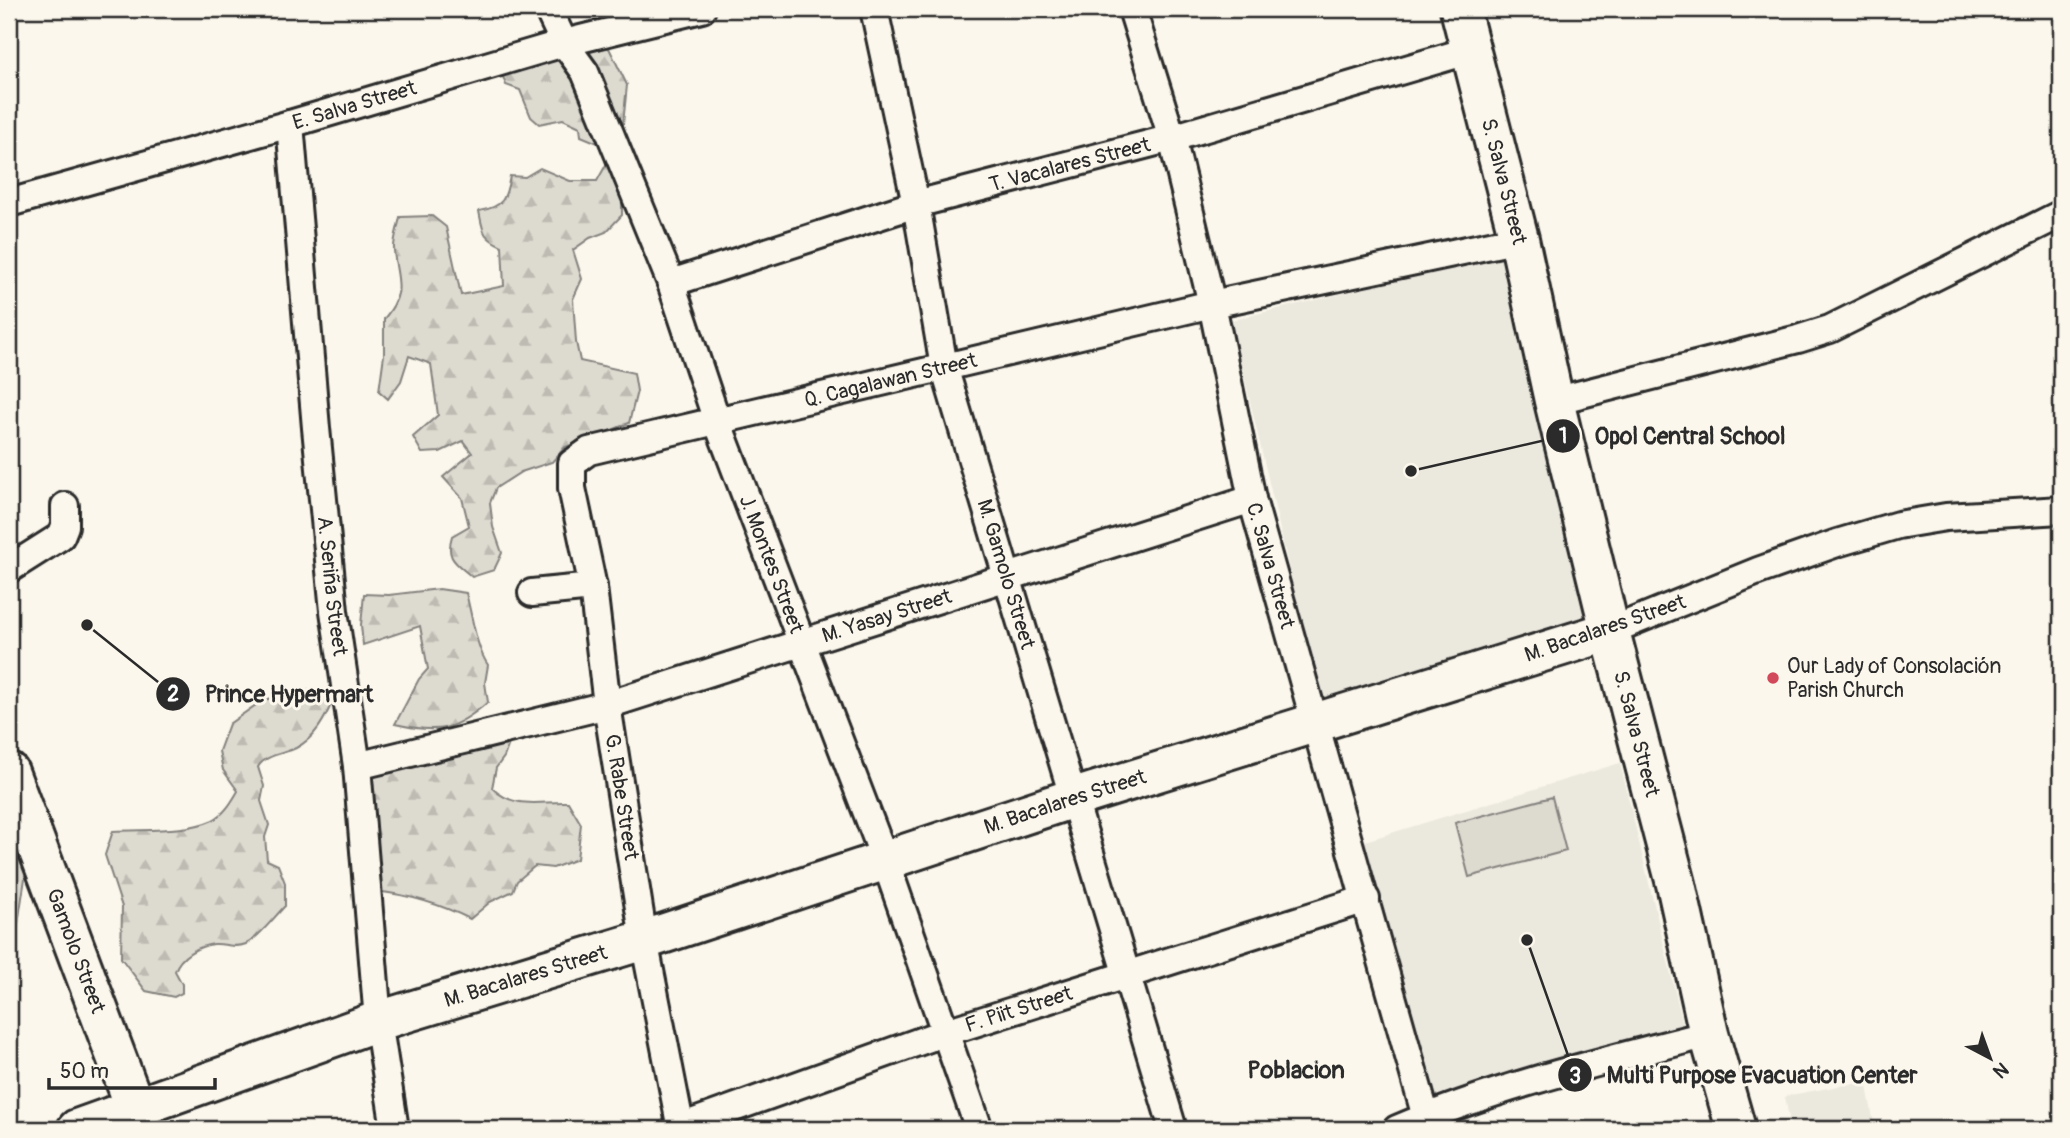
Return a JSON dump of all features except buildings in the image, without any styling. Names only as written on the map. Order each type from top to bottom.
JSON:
[{"type":"street","name":"J. Montes Street","points":[[548,9],[564,43],[585,72],[671,283],[717,421],[885,860],[979,1129]]},
{"type":"street","name":"E. Salva Street","points":[[9,203],[564,43],[702,9]]},
{"type":"street","name":"M. Gamolo Street","points":[[874,9],[916,204],[944,367],[1173,1129]]},
{"type":"street","name":"C. Salva Street","points":[[1132,9],[1172,138],[1212,304],[1252,499],[1317,721],[1426,1117]]},
{"type":"street","name":"S. Salva Street","points":[[1460,9],[1520,239],[1554,401],[1609,631],[1676,884],[1709,1034],[1736,1129]]},
{"type":"street","name":"T. Vacalares Street","points":[[671,283],[916,204],[1172,138],[1471,50]]},
{"type":"street","name":"A. Seriña Street","points":[[290,124],[333,598],[357,766],[378,1021],[395,1129]]},
{"type":"street","points":[[1554,401],[1830,329],[2061,214],[2061,226]]},
{"type":"street","name":"Q. Cagalawan Street","points":[[572,463],[589,451],[944,367],[1212,304],[1520,239]]},
{"type":"street","name":"G. Rabe Street","points":[[572,463],[572,488],[593,587],[607,705],[644,940],[679,1129]]},
{"type":"street","name":"M. Yasay Street","points":[[357,766],[607,705],[1252,499]]},
{"type":"street","points":[[9,569],[61,536],[65,526],[65,506]]},
{"type":"street","name":"M. Bacalares Street","points":[[77,1129],[139,1118],[378,1021],[644,940],[1074,798],[1609,631],[1758,571],[1837,543],[1898,525],[1946,517],[2061,510]]},
{"type":"street","points":[[532,593],[593,587]]},
{"type":"street","name":"Gamolo Street","points":[[9,772],[139,1118]]},
{"type":"street","name":"F. Piit Street","points":[[679,1129],[946,1032],[1366,899]]},
{"type":"street","points":[[1396,1129],[1559,1073],[1709,1034]]},
{"type":"shaded area","points":[[1501,256],[1594,621],[1323,713],[1231,320]]},
{"type":"shaded area","points":[[1620,763],[1683,1024],[1433,1096],[1362,842]]},
{"type":"shaded area","points":[[1866,1081],[1875,1129],[1791,1129],[1785,1096]]},
{"type":"green space","points":[[594,43],[609,48],[627,85],[622,134],[622,215],[606,232],[590,238],[573,250],[582,279],[573,299],[576,342],[580,361],[634,373],[637,391],[629,423],[565,447],[552,462],[521,472],[496,488],[490,503],[493,527],[502,553],[494,570],[472,577],[451,555],[452,536],[469,526],[462,498],[443,477],[472,453],[463,441],[440,452],[422,453],[413,437],[438,415],[431,364],[409,356],[401,381],[388,399],[379,391],[384,355],[384,319],[396,301],[399,286],[394,251],[396,234],[400,217],[432,216],[446,227],[461,295],[504,286],[502,246],[484,233],[479,211],[499,204],[507,190],[510,176],[525,177],[540,168],[570,181],[597,181],[606,165],[608,154],[598,143],[581,136],[580,127],[563,119],[539,124],[531,117],[520,90],[506,85],[502,74]]},
{"type":"green space","points":[[439,589],[466,593],[477,641],[488,665],[485,683],[488,702],[465,719],[445,728],[423,729],[395,724],[419,679],[428,669],[420,626],[363,645],[361,625],[364,594],[389,595]]},
{"type":"green space","points":[[311,690],[333,700],[319,727],[303,744],[270,757],[258,767],[264,786],[261,801],[269,825],[265,837],[267,860],[278,865],[285,883],[285,906],[261,933],[246,944],[208,945],[185,956],[175,971],[182,984],[182,993],[174,997],[146,991],[121,958],[122,907],[105,855],[113,831],[177,829],[213,820],[228,807],[238,791],[223,770],[219,751],[229,724],[263,700]]},
{"type":"green space","points":[[437,736],[510,741],[496,768],[492,788],[519,802],[568,802],[581,824],[577,859],[553,868],[535,866],[517,881],[513,891],[490,902],[470,919],[424,901],[375,891],[367,769],[415,738]]},
{"type":"green space","points":[[1552,797],[1566,851],[1469,877],[1455,823]]},
{"type":"green space","points":[[9,840],[26,872],[12,962],[9,1020]]},
{"type":"green space","points":[[9,1020],[16,1062],[9,1066]]},
{"type":"place","name":"Opol Central School","points":[[1411,471]]},
{"type":"place","name":"Prince Hypermart","points":[[87,625]]},
{"type":"place","name":"Our Lady of Consolación Parish Church","points":[[1773,678]]},
{"type":"place","name":"Multi Purpose Evacuation Center","points":[[1527,940]]},
{"type":"district","name":"Poblacion","points":[[1296,1070]]}]
